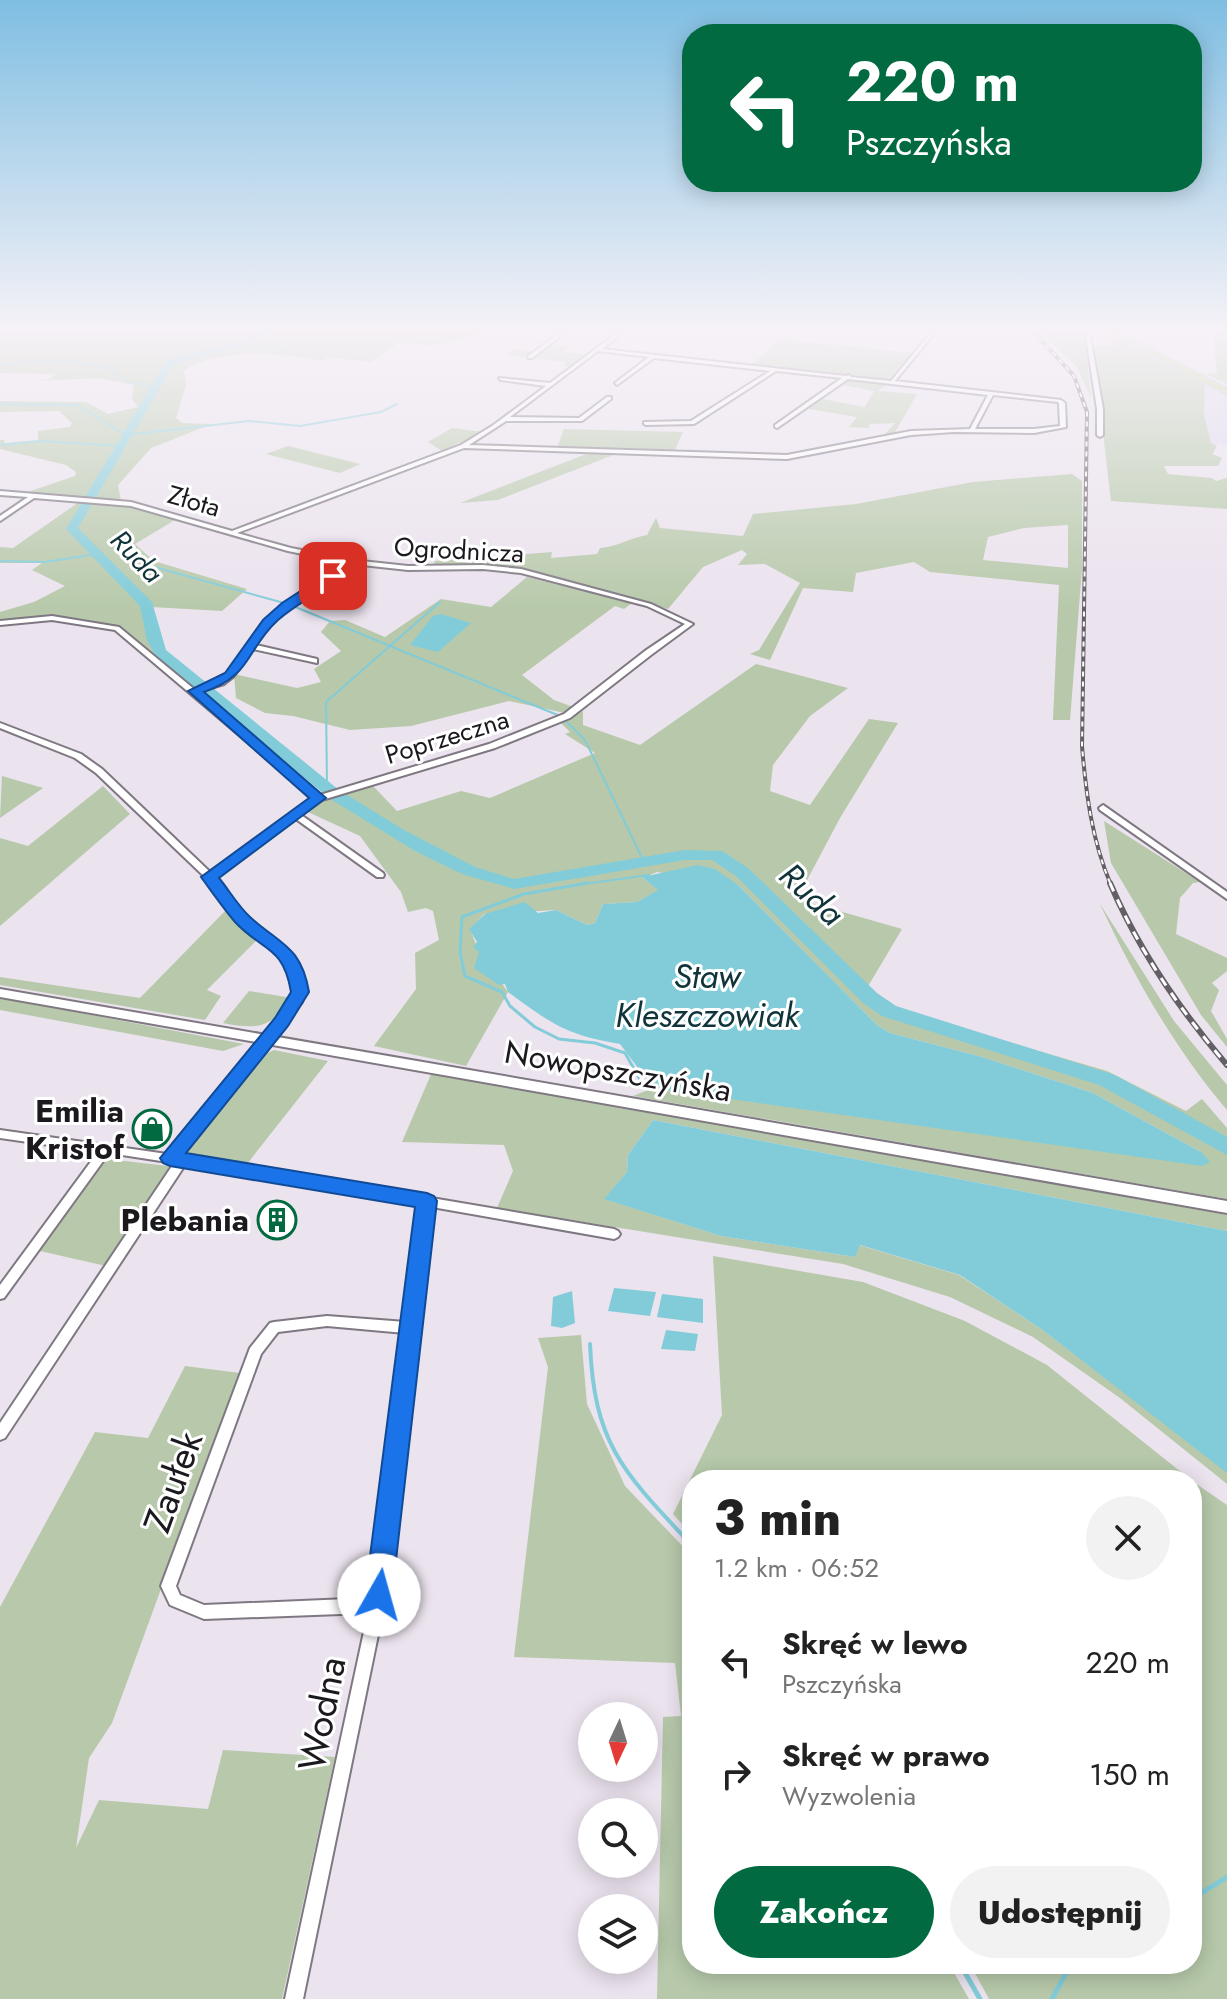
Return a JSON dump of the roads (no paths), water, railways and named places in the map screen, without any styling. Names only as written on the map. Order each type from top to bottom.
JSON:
[{"type":"main road","name":"Nowopszczyńska","points":[[0,993],[1227,1207]]},
{"type":"street","points":[[234,532],[463,446],[499,423]]},
{"type":"street","points":[[777,426],[781,423]]},
{"type":"street","points":[[972,430],[976,423]]},
{"type":"street","points":[[463,446],[787,457],[911,433],[1034,431],[1063,427],[1063,423]]},
{"type":"street","points":[[1100,423],[1100,435]]},
{"type":"street","name":"Złota","points":[[0,493],[31,498],[125,503],[234,532]]},
{"type":"street","points":[[0,519],[31,498]]},
{"type":"street","name":"Ogrodnicza","points":[[234,532],[290,550],[352,562],[433,568],[501,568],[549,577],[649,605],[690,624]]},
{"type":"street","points":[[195,691],[221,682],[230,675],[268,623],[286,606],[352,562]]},
{"type":"street","points":[[0,623],[52,618],[110,626],[195,691],[319,798]]},
{"type":"street","name":"Poprzeczna","points":[[210,877],[319,798],[477,751],[554,723],[690,624]]},
{"type":"street","points":[[251,646],[314,661]]},
{"type":"street","points":[[0,725],[88,762],[210,877],[242,919],[287,955],[296,968],[301,984],[298,1000],[176,1159],[0,1434]]},
{"type":"street","points":[[1103,808],[1227,896]]},
{"type":"street","points":[[297,816],[380,875]]},
{"type":"street","points":[[0,1134],[176,1159],[614,1234]]},
{"type":"street","points":[[0,1294],[106,1149]]},
{"type":"street","name":"Wodna","points":[[294,1999],[377,1605],[427,1201]]},
{"type":"street","name":"Zaułek","points":[[377,1605],[204,1612],[175,1600],[168,1586],[255,1352],[274,1327],[327,1321],[412,1328]]},
{"type":"water","points":[[441,614],[471,623],[438,652],[410,645],[433,616]]},
{"type":"water","name":"Staw Kleszczowiak","points":[[698,865],[715,869],[738,885],[878,1026],[890,1033],[982,1057],[1093,1093],[1201,1152],[1210,1162],[1202,1166],[653,1088],[620,1044],[586,1037],[560,1027],[508,992],[505,984],[499,985],[474,968],[479,952],[473,947],[477,942],[469,929],[485,914],[525,902],[538,913],[556,910],[587,925],[595,923],[603,904],[637,902],[658,890],[642,877]]},
{"type":"water","name":"Staw Kleszczowiak","points":[[653,1120],[1227,1231],[1227,1473],[1044,1331],[960,1275],[860,1245],[855,1257],[721,1236],[604,1199],[627,1172],[628,1155]]},
{"type":"water","points":[[614,1288],[656,1292],[650,1316],[608,1311]]},
{"type":"water","points":[[572,1291],[575,1323],[562,1328],[551,1326],[553,1297]]},
{"type":"water","points":[[662,1294],[703,1299],[703,1323],[657,1317]]},
{"type":"water","points":[[666,1330],[698,1334],[695,1351],[661,1349]]},
{"type":"waterway","points":[[107,423],[126,435],[229,423]]},
{"type":"waterway","name":"Ruda","points":[[90,499],[134,423]]},
{"type":"waterway","points":[[272,423],[300,426],[316,423]]},
{"type":"waterway","points":[[0,445],[41,441],[121,446]]},
{"type":"waterway","name":"Ruda","points":[[87,503],[72,529],[147,605],[154,640],[160,652],[201,686]]},
{"type":"waterway","points":[[0,561],[45,562],[97,554]]},
{"type":"waterway","points":[[147,565],[284,603]]},
{"type":"waterway","points":[[390,646],[440,602]]},
{"type":"waterway","points":[[293,606],[390,646]]},
{"type":"waterway","points":[[327,787],[326,702],[390,646]]},
{"type":"waterway","points":[[390,646],[560,716]]},
{"type":"waterway","name":"Ruda","points":[[207,690],[331,790]]},
{"type":"waterway","points":[[566,721],[585,740],[644,862]]},
{"type":"waterway","name":"Ruda","points":[[335,794],[445,860],[469,871],[514,884],[685,855],[716,855],[742,872],[870,998],[889,1011],[1107,1080],[1227,1147]]},
{"type":"waterway","points":[[578,885],[649,875]]},
{"type":"waterway","points":[[578,885],[588,883]]},
{"type":"waterway","points":[[578,885],[524,894],[462,917],[460,952],[465,976],[502,992],[510,1006],[535,1027],[559,1039],[595,1043],[625,1053],[645,1088]]},
{"type":"waterway","points":[[590,1344],[598,1406],[615,1452],[644,1493],[682,1535]]},
{"type":"waterway","points":[[1202,1893],[1227,1877]]},
{"type":"waterway","points":[[966,1974],[980,1999]]},
{"type":"waterway","points":[[1052,1999],[1066,1974]]},
{"type":"railway","points":[[1087,423],[1082,746],[1091,817],[1111,885]]},
{"type":"railway","points":[[1110,883],[1161,978],[1227,1065]]},
{"type":"place","name":"Emilia Kristof","points":[[152,1129]]},
{"type":"place","name":"Plebania","points":[[277,1220]]}]
